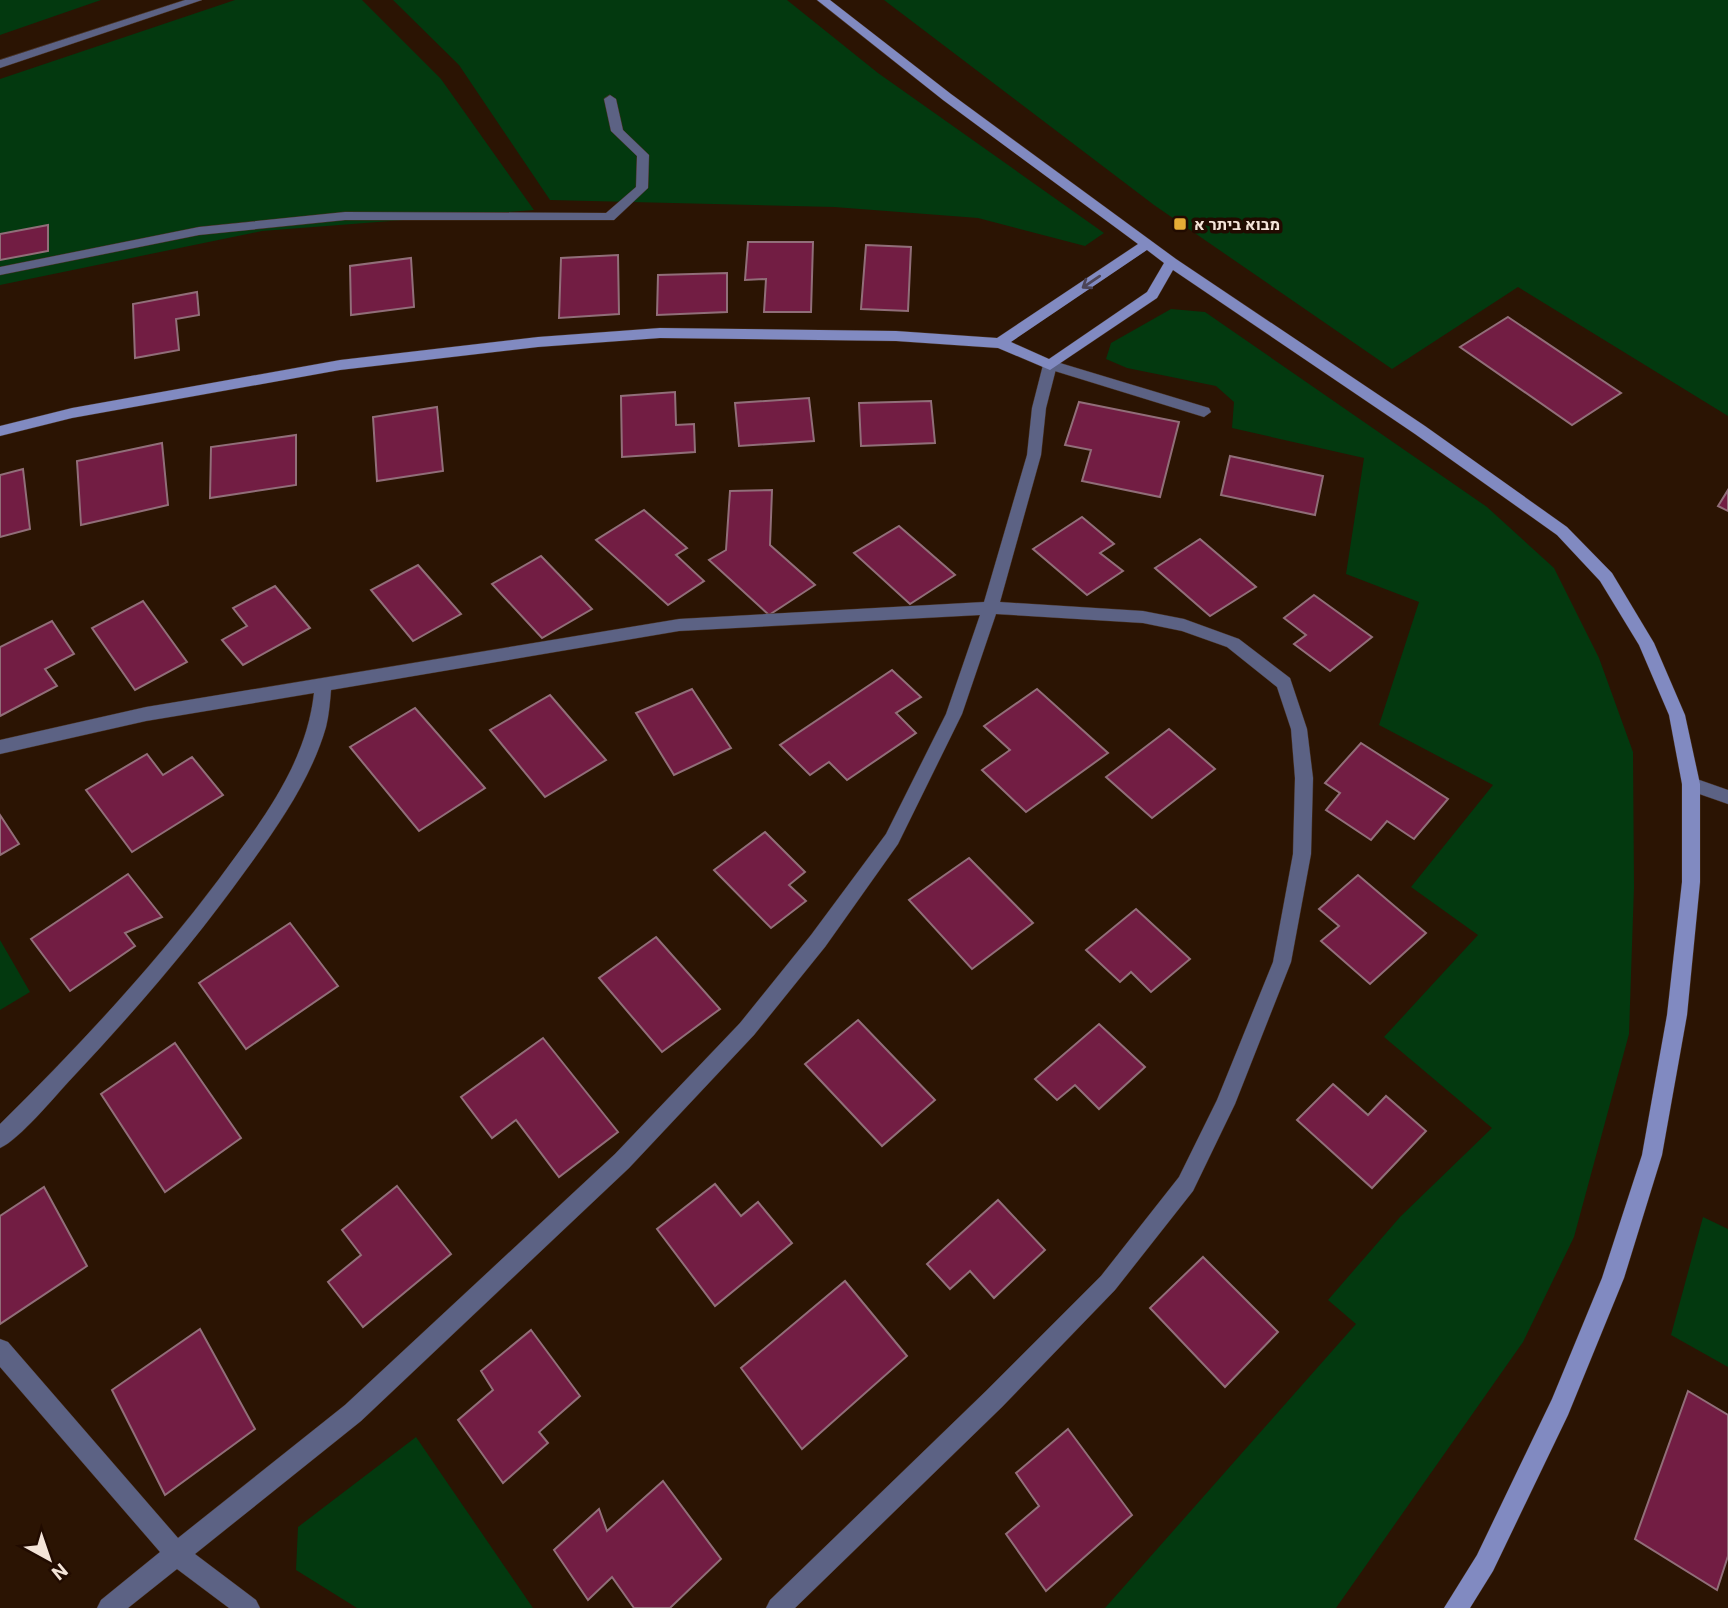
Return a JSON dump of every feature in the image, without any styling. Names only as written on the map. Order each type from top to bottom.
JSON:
[{"type":"street","points":[[0,64],[196,0]]},
{"type":"street","points":[[823,0],[947,97],[1171,262],[1420,430],[1562,531],[1606,577],[1646,643],[1677,715],[1692,783],[1691,882],[1678,1015],[1652,1155],[1613,1278],[1560,1407],[1485,1563],[1455,1608]]},
{"type":"street","points":[[0,271],[199,232],[345,216],[609,217],[642,188],[643,155],[617,131],[610,99]]},
{"type":"street","points":[[1000,343],[1147,244]]},
{"type":"street","points":[[109,1608],[353,1413],[622,1161],[747,1029],[818,941],[892,839],[954,714],[990,608],[1034,455],[1039,408],[1050,365],[1152,295],[1171,262]]},
{"type":"street","points":[[0,431],[72,413],[340,365],[538,342],[660,333],[896,336],[1000,343],[1050,365],[1204,412]]},
{"type":"street","points":[[0,747],[146,714],[679,625],[990,608],[1143,617],[1184,625],[1233,643],[1284,683],[1299,729],[1304,778],[1302,854],[1282,962],[1225,1104],[1186,1184],[1108,1283],[994,1399],[778,1608]]},
{"type":"street","points":[[0,1138],[51,1088],[138,991],[212,903],[271,821],[303,762],[317,727],[323,686]]},
{"type":"street","points":[[1692,783],[1728,797]]},
{"type":"street","points":[[0,1350],[178,1555],[248,1608]]},
{"type":"green space","points":[[0,0],[101,0],[0,35]]},
{"type":"green space","points":[[235,0],[362,0],[441,79],[534,210],[262,231],[0,285],[0,79]]},
{"type":"green space","points":[[393,0],[787,0],[878,73],[1104,233],[1085,246],[978,218],[834,207],[550,200],[459,65]]},
{"type":"green space","points":[[884,0],[1728,0],[1728,416],[1518,287],[1392,369],[1154,205]]},
{"type":"green space","points":[[1171,309],[1205,312],[1487,507],[1554,568],[1599,658],[1633,752],[1634,887],[1629,1034],[1574,1237],[1523,1342],[1336,1608],[1105,1608],[1356,1324],[1328,1300],[1400,1217],[1492,1128],[1384,1037],[1478,935],[1411,887],[1493,785],[1379,725],[1419,602],[1346,574],[1364,458],[1232,428],[1234,402],[1216,386],[1127,368],[1106,359],[1111,343]]},
{"type":"green space","points":[[0,940],[30,992],[0,1010]]},
{"type":"green space","points":[[1703,1217],[1728,1229],[1728,1367],[1671,1335]]},
{"type":"green space","points":[[416,1437],[533,1608],[357,1608],[296,1570],[298,1527]]},
{"type":"building","points":[[48,225],[48,251],[0,260],[0,234]]},
{"type":"building","points":[[748,242],[813,242],[811,312],[764,312],[766,279],[745,280]]},
{"type":"building","points":[[866,245],[911,247],[908,311],[861,309]]},
{"type":"building","points":[[618,255],[619,314],[559,318],[561,258]]},
{"type":"building","points":[[411,258],[414,307],[351,315],[350,266]]},
{"type":"building","points":[[727,273],[727,312],[657,315],[658,275]]},
{"type":"building","points":[[197,292],[199,315],[176,319],[179,350],[135,358],[133,304]]},
{"type":"building","points":[[1508,317],[1621,393],[1572,425],[1460,347]]},
{"type":"building","points":[[675,392],[676,425],[694,424],[695,452],[622,457],[621,396]]},
{"type":"building","points":[[809,398],[814,441],[739,446],[735,403]]},
{"type":"building","points":[[931,401],[935,443],[861,446],[859,403]]},
{"type":"building","points":[[1079,402],[1179,422],[1160,497],[1082,481],[1091,450],[1065,445]]},
{"type":"building","points":[[437,407],[443,471],[377,481],[373,417]]},
{"type":"building","points":[[296,435],[296,485],[210,498],[211,447]]},
{"type":"building","points":[[162,443],[168,505],[81,525],[77,461]]},
{"type":"building","points":[[1230,456],[1323,476],[1315,515],[1221,495]]},
{"type":"building","points":[[23,469],[30,529],[0,537],[0,475]]},
{"type":"building","points":[[772,490],[770,545],[815,585],[769,615],[709,560],[726,550],[730,491]]},
{"type":"building","points":[[1728,490],[1728,511],[1718,506]]},
{"type":"building","points":[[644,510],[687,548],[676,555],[704,581],[668,605],[596,540]]},
{"type":"building","points":[[1082,517],[1114,544],[1100,553],[1123,571],[1087,595],[1033,549]]},
{"type":"building","points":[[899,526],[955,575],[910,604],[854,553]]},
{"type":"building","points":[[1200,539],[1256,587],[1210,616],[1155,568]]},
{"type":"building","points":[[541,556],[592,609],[542,638],[492,584]]},
{"type":"building","points":[[418,565],[461,614],[413,641],[371,590]]},
{"type":"building","points":[[275,586],[310,628],[243,665],[222,640],[247,626],[233,608]]},
{"type":"building","points":[[1314,595],[1372,637],[1330,671],[1294,644],[1306,635],[1284,618]]},
{"type":"building","points":[[143,601],[187,662],[135,690],[92,628]]},
{"type":"building","points":[[52,621],[74,654],[45,669],[57,686],[0,716],[0,647]]},
{"type":"building","points":[[892,670],[921,697],[896,713],[916,733],[847,780],[829,762],[810,775],[780,745]]},
{"type":"building","points":[[692,689],[731,748],[674,775],[636,713]]},
{"type":"building","points":[[1037,689],[1108,753],[1026,812],[982,770],[1010,750],[984,726]]},
{"type":"building","points":[[550,695],[606,760],[545,797],[490,730]]},
{"type":"building","points":[[415,708],[485,788],[419,831],[350,747]]},
{"type":"building","points":[[1169,729],[1215,769],[1152,818],[1106,777]]},
{"type":"building","points":[[1361,743],[1448,799],[1414,839],[1387,821],[1371,840],[1326,810],[1340,793],[1325,783]]},
{"type":"building","points":[[147,754],[163,775],[192,757],[223,795],[132,852],[86,790]]},
{"type":"building","points":[[0,815],[19,844],[0,855]]},
{"type":"building","points":[[765,832],[805,872],[789,885],[806,901],[771,928],[714,870]]},
{"type":"building","points":[[969,858],[1033,923],[972,969],[909,900]]},
{"type":"building","points":[[128,874],[162,917],[125,933],[135,946],[70,991],[31,939]]},
{"type":"building","points":[[1358,875],[1426,933],[1370,984],[1321,941],[1339,926],[1319,909]]},
{"type":"building","points":[[1136,909],[1190,959],[1151,992],[1131,972],[1120,982],[1086,950]]},
{"type":"building","points":[[290,923],[338,986],[246,1049],[199,983]]},
{"type":"building","points":[[656,937],[720,1009],[662,1052],[599,978]]},
{"type":"building","points":[[858,1020],[935,1100],[882,1146],[805,1064]]},
{"type":"building","points":[[1099,1024],[1145,1067],[1099,1109],[1075,1085],[1057,1100],[1035,1079]]},
{"type":"building","points":[[543,1038],[618,1132],[559,1177],[516,1120],[492,1138],[461,1097]]},
{"type":"building","points":[[175,1043],[241,1138],[165,1192],[101,1094]]},
{"type":"building","points":[[1333,1084],[1368,1115],[1386,1096],[1426,1131],[1372,1188],[1297,1120]]},
{"type":"building","points":[[715,1184],[741,1216],[758,1202],[792,1243],[715,1306],[657,1229]]},
{"type":"building","points":[[397,1186],[451,1254],[363,1327],[328,1282],[361,1255],[342,1230]]},
{"type":"building","points":[[44,1187],[87,1266],[0,1324],[0,1216]]},
{"type":"building","points":[[998,1200],[1045,1250],[994,1298],[970,1271],[950,1289],[927,1264]]},
{"type":"building","points":[[1203,1257],[1278,1332],[1225,1387],[1150,1308]]},
{"type":"building","points":[[845,1281],[907,1356],[802,1449],[741,1368]]},
{"type":"building","points":[[200,1329],[255,1429],[165,1495],[112,1390]]},
{"type":"building","points":[[531,1330],[580,1396],[539,1432],[548,1443],[503,1483],[458,1420],[493,1390],[481,1371]]},
{"type":"building","points":[[1688,1391],[1728,1415],[1728,1556],[1717,1590],[1635,1539]]},
{"type":"building","points":[[1068,1429],[1132,1515],[1046,1591],[1006,1534],[1039,1506],[1016,1473]]},
{"type":"building","points":[[663,1481],[721,1559],[670,1608],[634,1608],[612,1577],[588,1600],[554,1550],[599,1509],[607,1531]]},
{"type":"place","name":"מבוא ביתר א","points":[[1180,224]]}]
